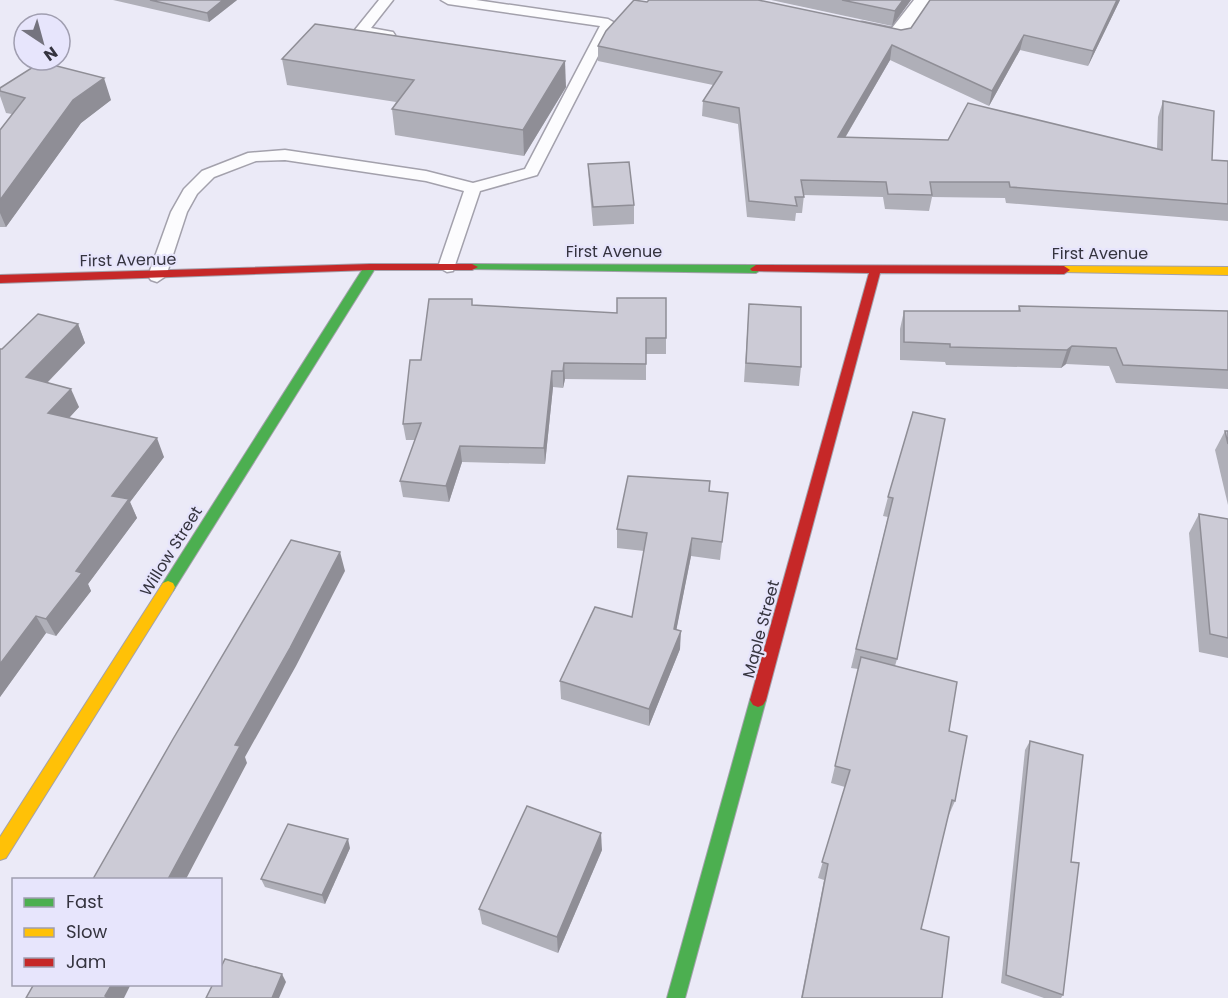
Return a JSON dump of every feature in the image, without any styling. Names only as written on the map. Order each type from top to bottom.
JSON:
[{"type":"street","points":[[842,24],[898,36],[925,0]]},
{"type":"street","name":"First Avenue","points":[[0,279],[157,276],[370,267],[1228,271]]},
{"type":"street","name":"Willow Street","points":[[0,852],[370,267]]},
{"type":"street","name":"Maple Street","points":[[676,998],[876,268]]},
{"type":"lane","points":[[386,0],[361,31],[406,38]]},
{"type":"lane","points":[[157,276],[179,212],[190,192],[208,174],[254,156],[285,154],[426,176],[473,188],[517,178],[531,172],[581,64],[608,23],[447,0]]},
{"type":"lane","points":[[447,267],[473,188]]},
{"type":"building","points":[[150,0],[223,0],[207,13]]},
{"type":"building","points":[[634,0],[647,2],[649,0],[758,0],[901,30],[911,28],[930,0],[1117,0],[1093,51],[1024,35],[992,91],[892,45],[838,137],[948,140],[968,103],[1162,150],[1163,101],[1214,111],[1212,160],[1228,161],[1228,204],[1010,187],[1009,182],[930,182],[932,195],[888,194],[886,182],[801,180],[804,197],[795,197],[797,206],[749,201],[739,108],[703,101],[722,72],[598,46],[606,31]]},
{"type":"building","points":[[842,0],[903,0],[895,11]]},
{"type":"building","points":[[315,24],[565,61],[523,130],[392,109],[414,80],[282,59]]},
{"type":"building","points":[[72,70],[104,78],[73,100],[0,200],[0,130],[25,98],[0,91],[0,88],[25,72],[72,72]]},
{"type":"building","points":[[629,162],[634,205],[593,207],[588,164]]},
{"type":"building","points":[[617,298],[666,298],[666,338],[646,338],[646,364],[564,363],[563,371],[552,371],[544,448],[460,446],[446,486],[400,481],[421,423],[403,424],[410,360],[421,360],[429,299],[472,299],[472,305],[617,313]]},
{"type":"building","points":[[749,304],[801,307],[801,367],[746,363]]},
{"type":"building","points":[[1019,306],[1228,311],[1228,370],[1123,365],[1116,348],[1072,346],[1067,350],[950,347],[950,344],[904,342],[904,311],[1020,311]]},
{"type":"building","points":[[38,314],[78,324],[26,377],[71,389],[48,413],[157,438],[112,496],[129,499],[76,571],[82,573],[46,619],[36,616],[0,664],[0,349]]},
{"type":"building","points":[[913,412],[945,419],[897,659],[856,649],[893,498],[888,497]]},
{"type":"building","points":[[628,476],[710,481],[709,491],[728,493],[722,542],[692,538],[674,629],[681,631],[649,709],[560,681],[595,607],[632,617],[647,533],[617,529]]},
{"type":"building","points":[[1199,514],[1228,519],[1228,638],[1210,634]]},
{"type":"building","points":[[291,540],[340,552],[290,648],[235,745],[240,746],[169,878],[94,878]]},
{"type":"building","points":[[861,657],[957,682],[949,731],[967,736],[955,801],[952,800],[921,929],[949,937],[942,998],[802,998],[828,864],[822,862],[850,770],[835,766]]},
{"type":"building","points":[[1030,741],[1083,755],[1071,862],[1079,863],[1063,995],[1006,975]]},
{"type":"building","points":[[527,806],[601,833],[557,937],[479,909]]},
{"type":"building","points":[[288,824],[348,839],[322,895],[261,879]]},
{"type":"building","points":[[225,959],[282,974],[272,998],[206,998],[212,986],[222,986],[222,965]]},
{"type":"building","points":[[33,986],[111,986],[105,996],[109,998],[26,998]]},
{"type":"traffic: fast","points":[[168,587],[370,267]]},
{"type":"traffic: fast","points":[[472,267],[756,269]]},
{"type":"traffic: fast","points":[[676,998],[758,700]]},
{"type":"traffic: slow","points":[[1064,270],[1228,271]]},
{"type":"traffic: slow","points":[[0,852],[168,587]]},
{"type":"traffic: jam","points":[[0,279],[370,267],[472,267]]},
{"type":"traffic: jam","points":[[758,700],[876,268]]},
{"type":"traffic: jam","points":[[756,269],[1064,270]]}]
